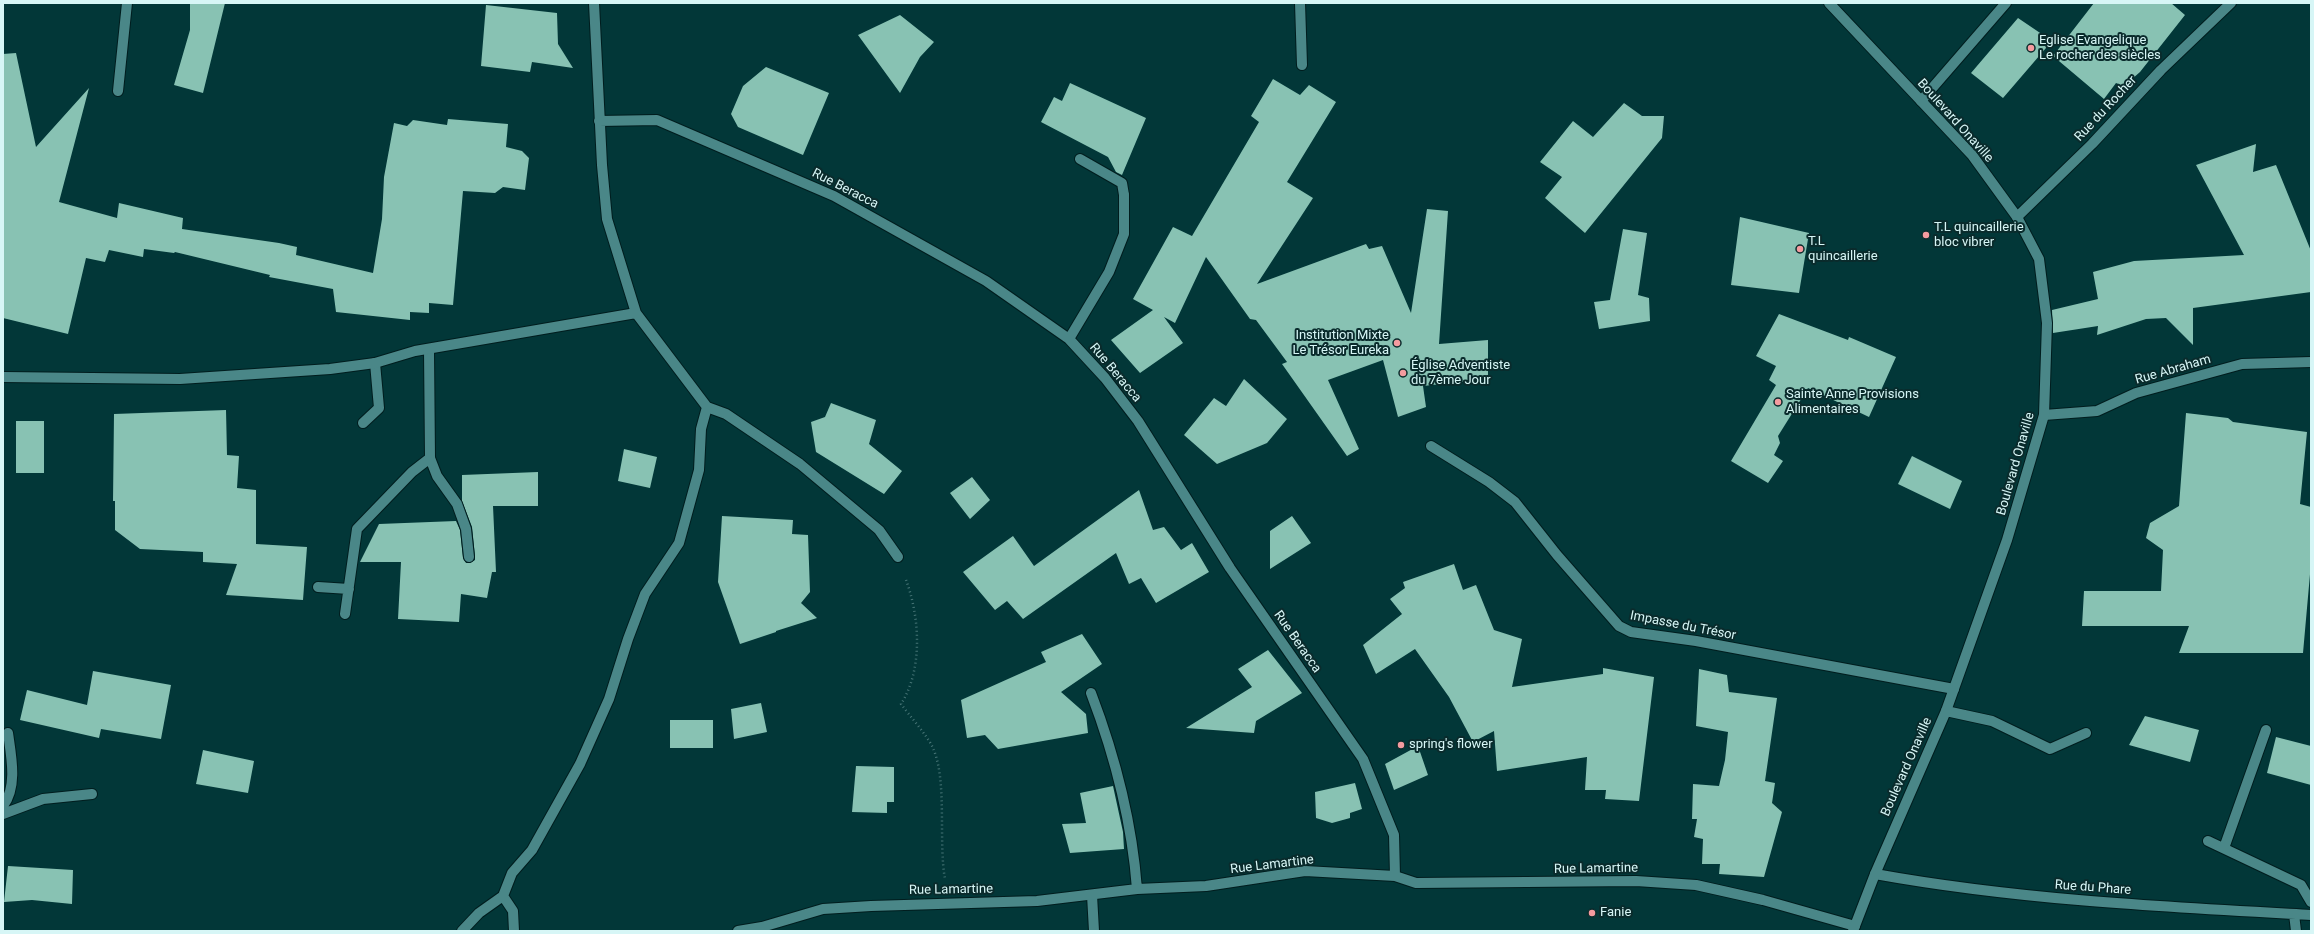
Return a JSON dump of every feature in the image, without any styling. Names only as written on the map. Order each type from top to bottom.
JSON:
[{"type":"street","points":[[118,91],[127,3]]},
{"type":"street","points":[[594,3],[607,219],[636,313],[707,407],[726,414],[800,464],[879,530],[898,557]]},
{"type":"street","points":[[1300,3],[1302,65]]},
{"type":"street","name":"Boulevard Onaville","points":[[1829,3],[1972,155],[2016,216],[2039,259],[2046,323],[2044,416],[2008,540],[1946,711],[1875,874],[1854,928]]},
{"type":"street","points":[[1921,101],[2006,3]]},
{"type":"street","name":"Rue du Rocher","points":[[2016,216],[2092,144],[2161,70],[2231,3]]},
{"type":"street","name":"Rue Beracca","points":[[600,121],[657,120],[834,196],[986,281],[1069,340],[1105,378],[1138,421],[1230,568],[1363,759],[1377,790],[1394,835],[1395,876]]},
{"type":"street","points":[[1069,340],[1109,272],[1124,234],[1124,195],[1122,183],[1080,159]]},
{"type":"street","points":[[3,377],[180,379],[330,369],[375,363],[428,350],[636,313]]},
{"type":"street","points":[[428,350],[430,458],[437,476],[457,504],[466,529],[469,557]]},
{"type":"street","name":"Rue Abraham","points":[[2044,416],[2098,411],[2136,393],[2242,364],[2311,362]]},
{"type":"street","points":[[363,423],[379,408],[375,363]]},
{"type":"street","points":[[462,931],[479,913],[503,896],[512,873],[532,850],[580,764],[608,699],[645,594],[679,543],[699,470],[701,429],[707,407]]},
{"type":"street","name":"Impasse du Trésor","points":[[1431,446],[1489,482],[1515,502],[1557,555],[1618,626],[1631,632],[1696,641],[1954,689]]},
{"type":"street","points":[[345,614],[357,529],[412,472],[430,458]]},
{"type":"street","points":[[318,586],[349,589]]},
{"type":"street","points":[[1091,693],[1106,731],[1132,837],[1137,890]]},
{"type":"street","points":[[1946,711],[1992,721],[2050,749],[2086,733]]},
{"type":"street","points":[[2224,848],[2266,730]]},
{"type":"street","points":[[3,806],[8,800],[12,773],[8,733]]},
{"type":"street","points":[[3,814],[43,799],[92,794]]},
{"type":"street","points":[[2208,841],[2301,885],[2311,902]]},
{"type":"street","name":"Rue Lamartine","points":[[738,931],[762,927],[823,909],[950,903],[1036,901],[1137,890],[1206,886],[1305,871],[1395,876],[1416,883],[1636,881],[1696,885],[1763,900],[1854,928]]},
{"type":"street","name":"Rue du Phare","points":[[1875,874],[1943,886],[2064,900],[2311,915]]},
{"type":"street","points":[[1092,895],[1094,931]]},
{"type":"street","points":[[503,896],[513,911],[514,931]]},
{"type":"street","points":[[2294,914],[2296,931]]},
{"type":"path","points":[[898,557],[911,593],[916,632],[915,669],[910,690],[901,704],[932,745],[938,765],[942,862],[950,903]]},
{"type":"building","points":[[190,3],[225,3],[203,93],[174,85],[190,30]]},
{"type":"building","points":[[2094,3],[2171,3],[2185,15],[2140,72],[2124,86],[2116,83],[2104,99],[2053,56]]},
{"type":"building","points":[[486,5],[557,13],[558,44],[573,68],[532,62],[530,72],[481,66]]},
{"type":"building","points":[[900,15],[934,42],[920,57],[900,93],[858,35]]},
{"type":"building","points":[[2018,18],[2052,41],[2003,98],[1971,73]]},
{"type":"building","points":[[16,53],[36,147],[89,88],[59,202],[117,218],[119,203],[183,218],[182,229],[297,247],[296,255],[373,273],[382,219],[384,177],[394,123],[407,126],[413,120],[447,125],[448,119],[508,124],[506,147],[522,151],[529,158],[525,190],[503,187],[495,193],[463,191],[453,305],[429,303],[429,313],[410,312],[410,320],[336,312],[333,289],[269,277],[270,275],[175,252],[144,249],[143,257],[109,250],[105,262],[86,258],[68,334],[3,318],[3,54]]},
{"type":"building","points":[[766,67],[829,93],[803,155],[738,127],[731,114],[743,86]]},
{"type":"building","points":[[1273,79],[1300,95],[1309,85],[1336,102],[1287,182],[1313,198],[1257,284],[1366,244],[1369,249],[1382,246],[1411,313],[1427,209],[1448,211],[1439,344],[1488,340],[1488,379],[1423,386],[1426,407],[1398,417],[1383,360],[1328,380],[1359,449],[1347,456],[1282,364],[1287,362],[1256,320],[1250,319],[1206,257],[1175,323],[1164,317],[1183,343],[1140,373],[1111,340],[1153,310],[1133,299],[1173,227],[1192,236],[1259,122],[1251,116]]},
{"type":"building","points":[[1070,83],[1146,118],[1122,175],[1116,172],[1108,157],[1041,122],[1054,97],[1062,101]]},
{"type":"building","points":[[1624,103],[1642,116],[1664,116],[1662,138],[1585,233],[1545,198],[1562,177],[1540,162],[1573,121],[1593,137]]},
{"type":"building","points":[[2256,144],[2253,172],[2276,165],[2311,251],[2311,292],[2193,308],[2193,345],[2166,318],[2146,319],[2097,335],[2098,326],[2053,333],[2052,310],[2098,299],[2093,272],[2134,261],[2244,255],[2196,165]]},
{"type":"building","points":[[1740,217],[1809,233],[1799,293],[1731,285]]},
{"type":"building","points":[[1623,229],[1647,233],[1638,295],[1649,298],[1650,321],[1599,329],[1594,302],[1610,300]]},
{"type":"building","points":[[1779,314],[1848,340],[1849,337],[1896,357],[1869,417],[1808,388],[1778,436],[1780,443],[1774,455],[1783,461],[1768,483],[1731,461],[1776,385],[1769,380],[1776,366],[1756,356]]},
{"type":"building","points":[[1244,379],[1287,419],[1267,443],[1217,464],[1184,435],[1214,398],[1226,406]]},
{"type":"building","points":[[831,403],[876,420],[869,444],[902,471],[884,494],[816,452],[811,422],[825,417]]},
{"type":"building","points":[[226,410],[227,455],[239,456],[237,488],[256,490],[256,544],[307,547],[303,600],[226,595],[237,564],[203,562],[203,552],[140,549],[115,530],[115,501],[113,501],[114,414]]},
{"type":"building","points":[[2186,413],[2228,418],[2233,422],[2307,432],[2300,504],[2311,507],[2311,563],[2303,653],[2179,653],[2189,626],[2082,626],[2084,591],[2161,591],[2163,550],[2146,538],[2150,523],[2179,506]]},
{"type":"building","points":[[16,421],[44,421],[44,473],[16,473]]},
{"type":"building","points":[[624,449],[657,457],[650,488],[618,481]]},
{"type":"building","points":[[1912,456],[1962,481],[1950,509],[1898,484]]},
{"type":"building","points":[[538,472],[538,506],[493,506],[496,572],[492,572],[487,598],[461,594],[459,622],[398,619],[401,562],[360,562],[379,524],[456,521],[460,530],[463,558],[466,563],[470,563],[475,560],[475,556],[472,527],[462,501],[462,475]]},
{"type":"building","points":[[972,477],[990,500],[970,519],[950,493]]},
{"type":"building","points":[[1139,490],[1153,530],[1164,527],[1181,550],[1192,543],[1209,572],[1156,603],[1141,578],[1129,584],[1116,553],[1023,619],[1007,601],[995,610],[963,572],[1013,536],[1034,566]]},
{"type":"building","points":[[722,516],[793,520],[792,534],[808,535],[810,592],[801,603],[817,618],[740,644],[718,582]]},
{"type":"building","points":[[1292,516],[1311,543],[1270,569],[1270,531]]},
{"type":"building","points":[[1454,564],[1463,590],[1476,585],[1494,630],[1522,639],[1512,687],[1603,674],[1603,668],[1654,677],[1639,801],[1605,799],[1606,790],[1585,790],[1587,757],[1497,771],[1494,731],[1473,742],[1449,697],[1415,649],[1376,674],[1363,645],[1402,614],[1390,599],[1405,588],[1403,582]]},
{"type":"building","points":[[1082,634],[1102,664],[1061,692],[1086,714],[1088,733],[998,749],[985,735],[967,738],[961,700],[1046,662],[1041,652]]},
{"type":"building","points":[[1268,650],[1302,693],[1256,721],[1254,733],[1186,728],[1252,687],[1238,669]]},
{"type":"building","points":[[1699,669],[1727,675],[1729,692],[1777,698],[1765,781],[1775,783],[1772,803],[1782,812],[1764,877],[1719,874],[1720,864],[1702,864],[1703,839],[1694,837],[1697,819],[1692,819],[1693,784],[1719,786],[1725,760],[1728,732],[1696,726]]},
{"type":"building","points":[[93,671],[171,685],[161,739],[101,729],[99,738],[20,720],[27,690],[87,705]]},
{"type":"building","points":[[761,703],[767,732],[734,739],[731,709]]},
{"type":"building","points":[[2145,716],[2199,730],[2190,762],[2129,745]]},
{"type":"building","points":[[670,720],[713,720],[713,748],[670,748]]},
{"type":"building","points":[[2276,737],[2311,746],[2311,785],[2267,773]]},
{"type":"building","points":[[1418,746],[1428,775],[1394,790],[1385,764]]},
{"type":"building","points":[[203,750],[254,761],[248,793],[196,784]]},
{"type":"building","points":[[856,766],[894,767],[894,802],[887,802],[887,813],[852,812]]},
{"type":"building","points":[[1355,783],[1362,809],[1350,813],[1350,818],[1332,823],[1316,818],[1315,792]]},
{"type":"building","points":[[1113,786],[1123,832],[1124,849],[1070,853],[1062,824],[1086,823],[1080,793]]},
{"type":"building","points":[[8,866],[73,870],[72,904],[32,900],[4,902]]},
{"type":"place","name":"Eglise Evangelique Le rocher des siècles","points":[[2031,48]]},
{"type":"place","name":"T.L quincaillerie bloc vibrer","points":[[1926,235]]},
{"type":"place","name":"T.L quincaillerie","points":[[1800,249]]},
{"type":"place","name":"Institution Mixte Le Trésor Eureka","points":[[1397,343]]},
{"type":"place","name":"Église Adventiste du 7ème Jour","points":[[1403,373]]},
{"type":"place","name":"Sainte Anne Provisions Alimentaires","points":[[1778,402]]},
{"type":"place","name":"spring's flower","points":[[1401,745]]},
{"type":"place","name":"Fanie","points":[[1592,913]]}]
